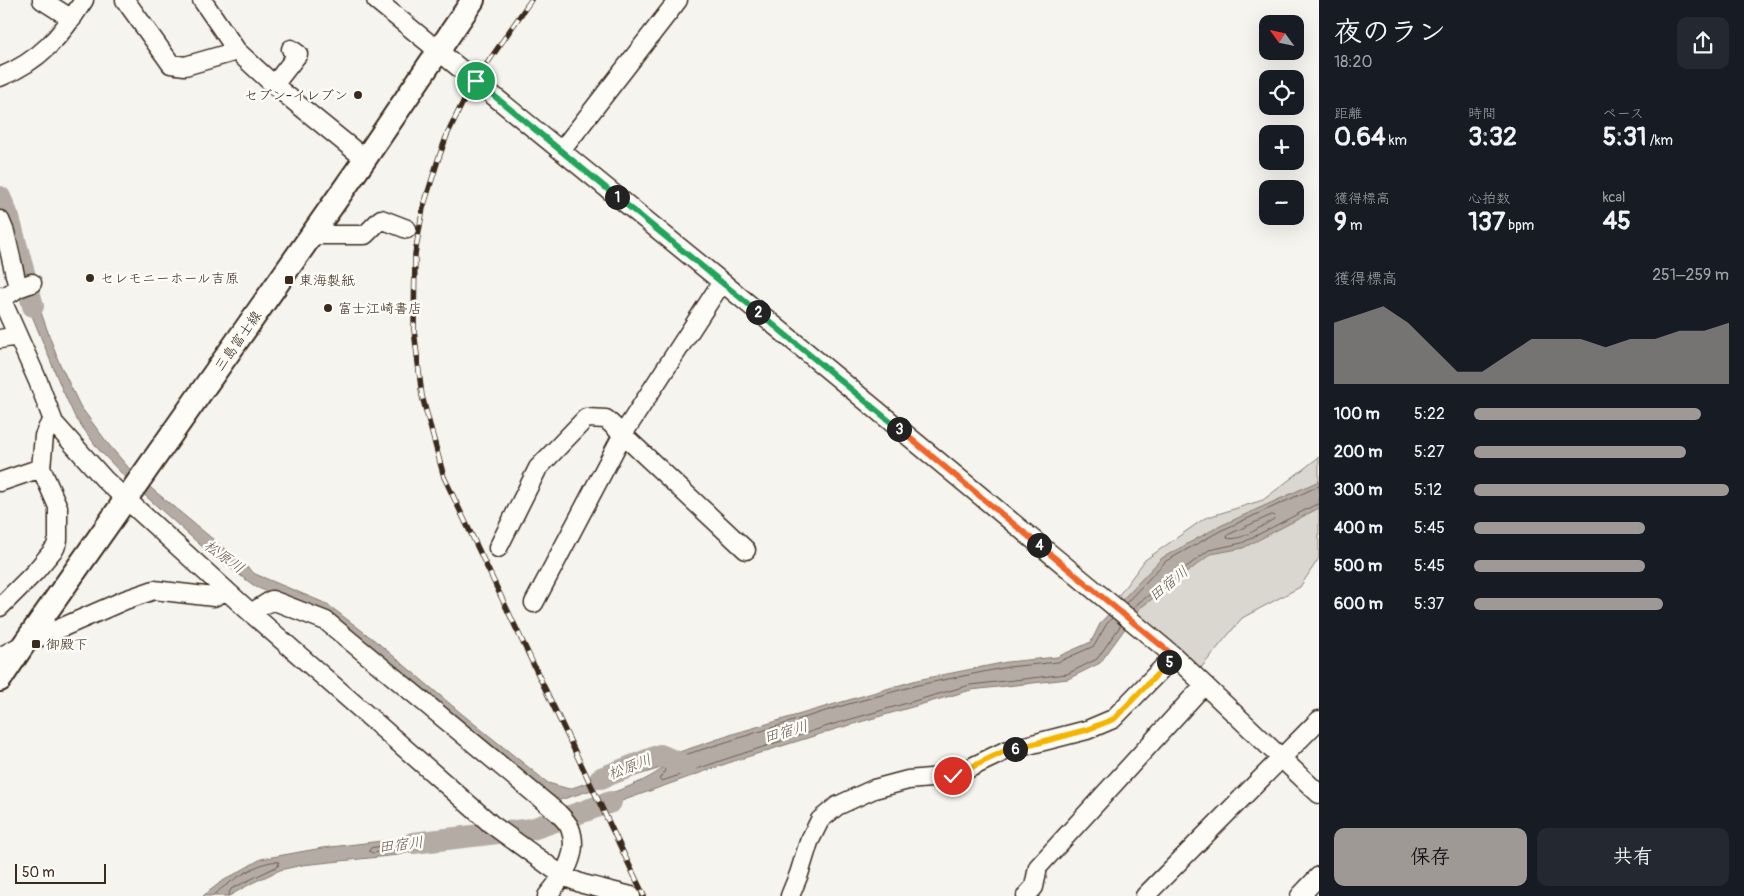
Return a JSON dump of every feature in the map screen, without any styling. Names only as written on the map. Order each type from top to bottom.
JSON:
[{"type":"main road","name":"三島富士線","points":[[0,680],[365,159],[473,0]]},
{"type":"street","points":[[42,0],[72,19]]},
{"type":"street","points":[[0,77],[14,71],[43,53],[72,19],[84,0]]},
{"type":"street","points":[[125,0],[171,64],[185,66],[237,51]]},
{"type":"street","points":[[202,0],[237,51],[274,86],[365,159]]},
{"type":"street","points":[[376,0],[722,282],[1174,656],[1319,794]]},
{"type":"street","points":[[561,151],[678,0]]},
{"type":"street","points":[[274,86],[298,54],[291,49]]},
{"type":"street","points":[[311,235],[365,235],[381,219],[407,229]]},
{"type":"street","points":[[0,220],[25,285],[1,298],[54,423],[80,454],[134,489],[226,590],[491,824],[563,876],[583,884],[631,896]]},
{"type":"street","points":[[534,603],[623,434],[722,282]]},
{"type":"street","points":[[0,339],[18,336]]},
{"type":"street","points":[[498,548],[538,468],[586,418],[606,419],[746,550]]},
{"type":"street","points":[[0,608],[35,572],[55,548],[58,540],[58,506],[41,468],[44,436],[48,427],[54,423]]},
{"type":"street","points":[[0,482],[41,468]]},
{"type":"street","points":[[0,657],[24,644],[126,600],[154,590],[214,597],[226,590]]},
{"type":"street","points":[[252,613],[272,600],[326,621],[558,813],[570,828],[574,849],[563,876],[547,896]]},
{"type":"street","points":[[790,896],[812,835],[820,820],[837,806],[874,789],[908,780],[953,776],[1005,751],[1086,730],[1114,719],[1174,656]]},
{"type":"street","points":[[1026,896],[1034,887],[1038,867],[1204,685]]},
{"type":"street","points":[[1145,896],[1319,720]]},
{"type":"street","points":[[1300,896],[1319,876]]},
{"type":"shaded area","points":[[1319,457],[1319,558],[1300,587],[1242,618],[1201,668],[1116,599],[1145,560],[1205,518],[1263,500]]},
{"type":"water","points":[[34,293],[58,360],[80,406],[109,445],[134,474],[255,574],[327,604],[378,643],[548,783],[569,789],[736,733],[917,680],[1007,662],[1057,657],[1091,642],[1101,622],[1162,558],[1218,527],[1319,481],[1319,508],[1243,548],[1211,554],[1140,608],[1100,663],[1068,679],[971,690],[731,762],[588,813],[563,808],[630,786],[655,774],[664,767],[560,800],[531,781],[329,618],[256,587],[206,550],[130,482],[99,450],[75,417],[24,296]]},
{"type":"water","points":[[442,834],[443,844],[398,855],[302,865],[280,870],[229,896],[203,896],[221,882],[261,859],[322,848]]},
{"type":"waterway","name":"松原川","points":[[0,197],[9,218],[33,306]]},
{"type":"waterway","name":"松原川","points":[[601,778],[660,755],[686,766]]},
{"type":"waterway","name":"田宿川","points":[[413,843],[532,829],[611,802]]},
{"type":"railway","points":[[531,0],[475,81],[461,106],[447,135],[423,208],[415,254],[414,330],[422,396],[444,477],[644,896]]},
{"type":"place","name":"セブン-イレブン","points":[[358,95]]},
{"type":"place","name":"セレモニーホール吉原","points":[[90,278]]},
{"type":"place","name":"東海製紙","points":[[289,280]]},
{"type":"place","name":"富士江崎書店","points":[[328,308]]},
{"type":"place","name":"御殿下","points":[[36,644]]},
{"type":"route","points":[[476,81],[1174,656],[1114,719],[1086,730],[1005,751],[953,776]]}]
